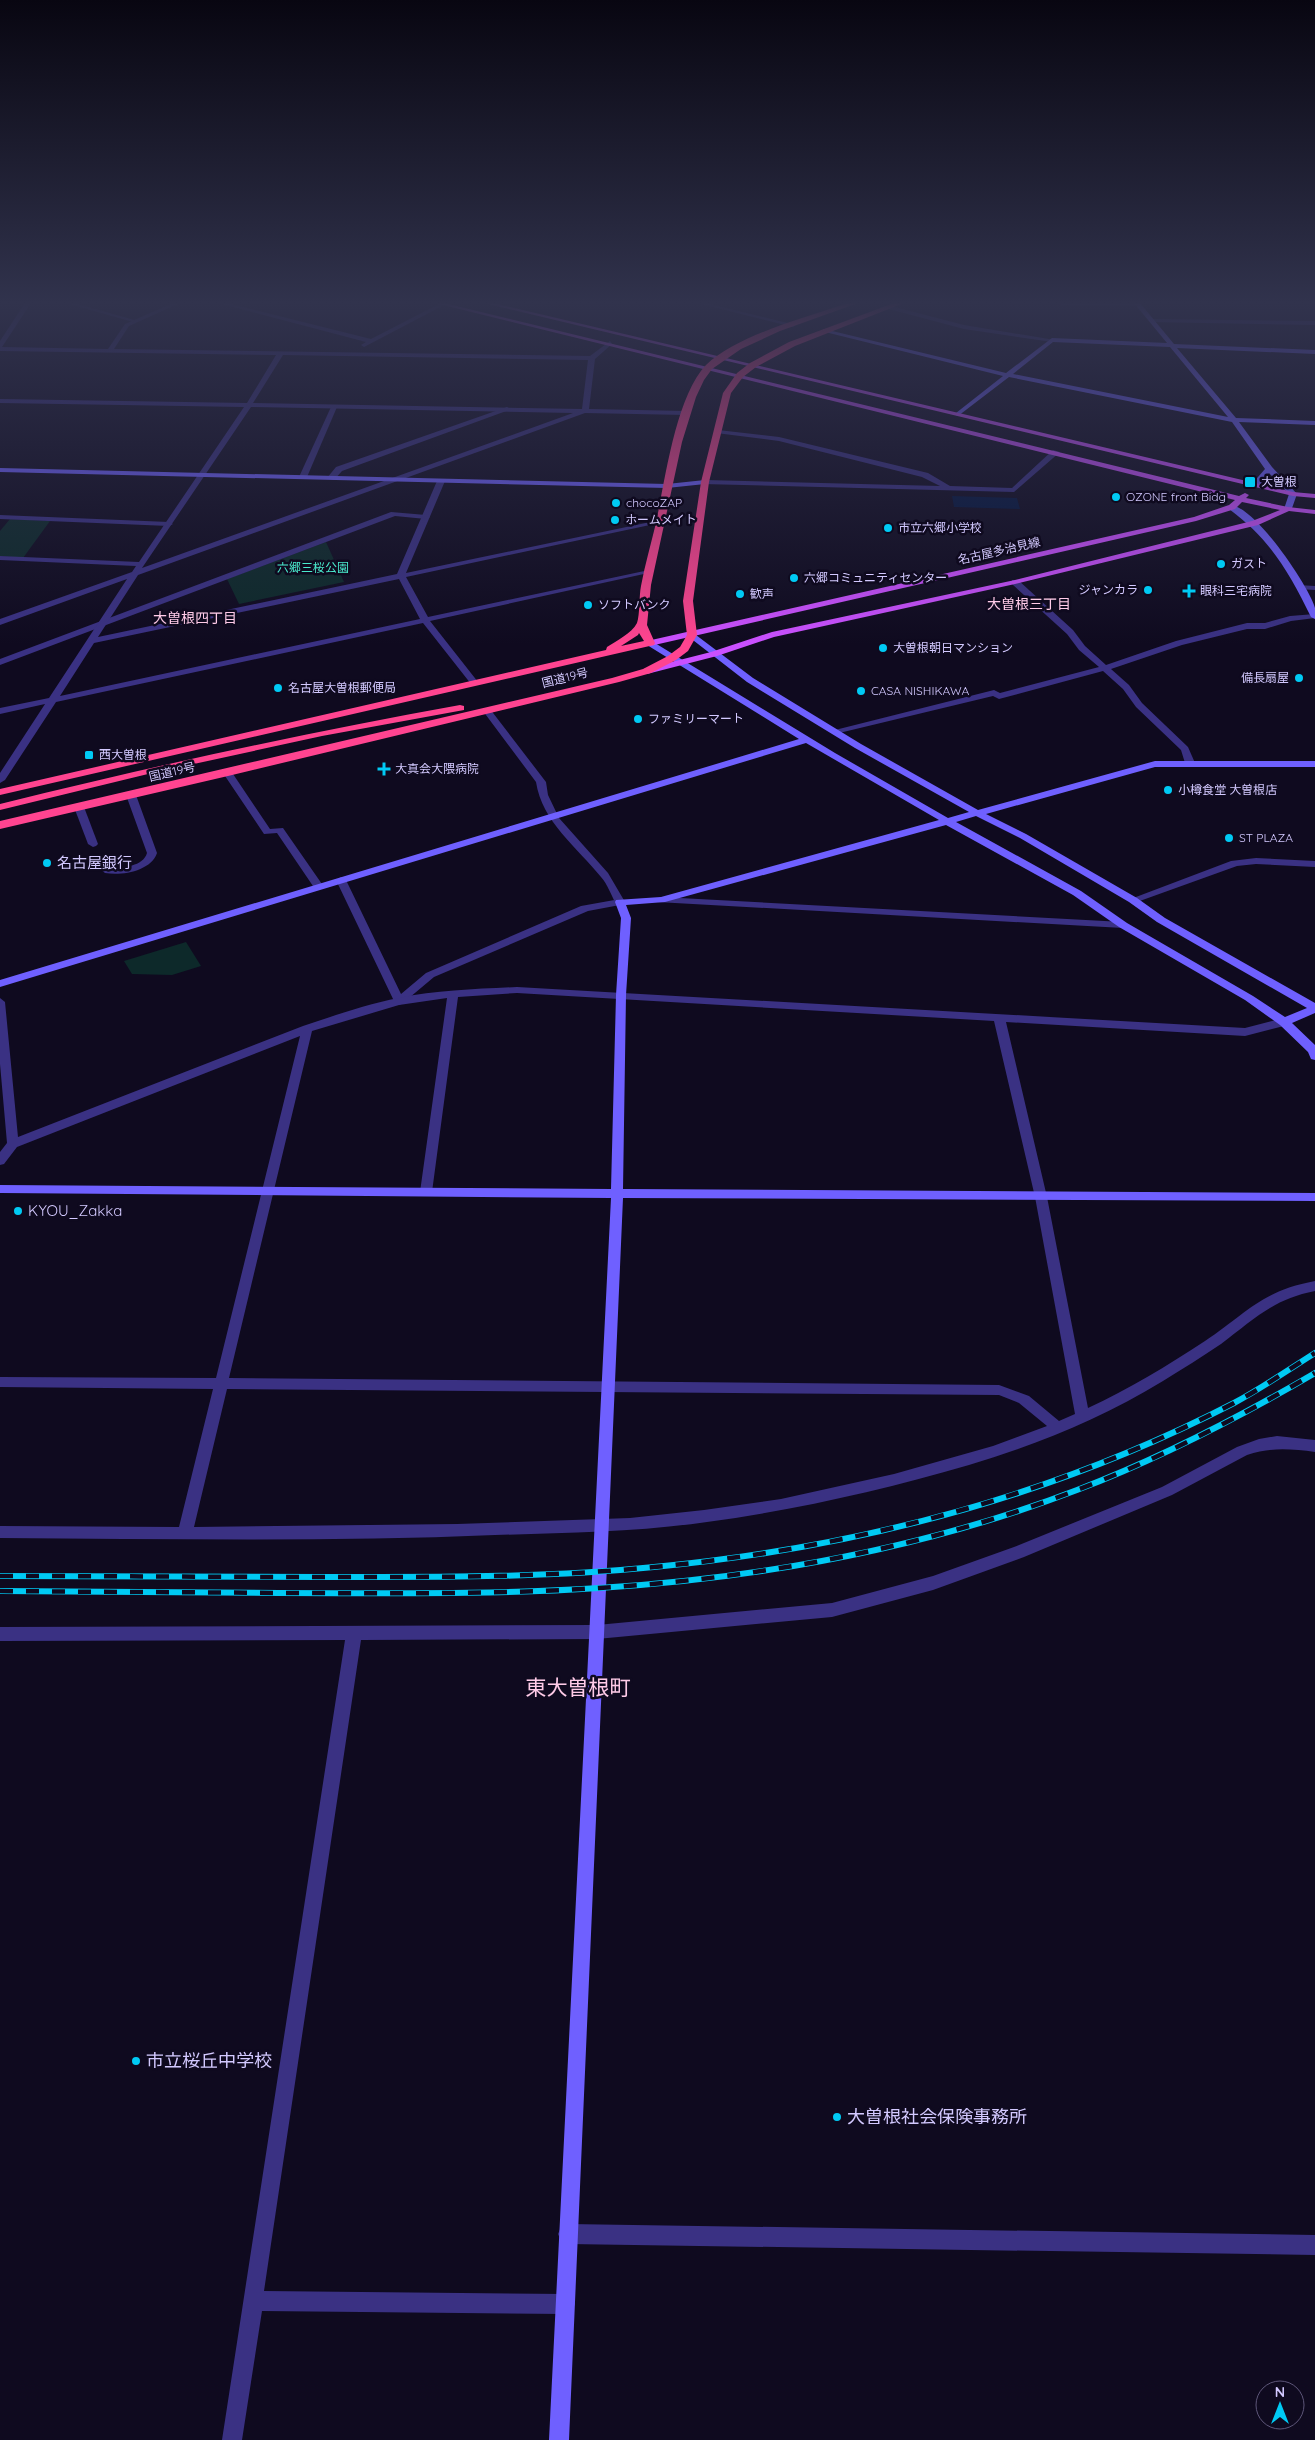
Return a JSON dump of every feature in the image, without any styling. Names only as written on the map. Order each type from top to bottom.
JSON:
[{"type":"highway","points":[[650,643],[644,634],[642,623],[649,572],[667,486],[685,417]]},
{"type":"highway","points":[[692,635],[688,600],[705,482],[721,417]]},
{"type":"highway","points":[[594,657],[629,637],[642,623]]},
{"type":"highway","name":"国道19号","points":[[0,825],[228,773],[647,672],[676,660],[692,635]]},
{"type":"highway","name":"国道19号","points":[[0,792],[650,643]]},
{"type":"highway","points":[[0,807],[148,771],[332,731],[492,701],[546,697]]},
{"type":"highway","points":[[148,771],[238,742],[252,734]]},
{"type":"main road","points":[[912,417],[1241,499],[1288,509],[1315,512]]},
{"type":"main road","points":[[970,417],[1293,494],[1315,496]]},
{"type":"main road","name":"名古屋多治見線","points":[[650,643],[692,635],[1196,519],[1232,507],[1255,485]]},
{"type":"main road","points":[[676,660],[714,654],[772,635],[1014,582],[1255,523],[1288,509]]},
{"type":"street","points":[[0,780],[90,641],[105,622],[168,524],[241,417]]},
{"type":"street","points":[[303,477],[329,417]]},
{"type":"street","points":[[331,478],[339,469],[487,417]]},
{"type":"street","points":[[0,622],[139,568],[569,417]]},
{"type":"street","points":[[1218,417],[1234,420],[1315,423]]},
{"type":"street","points":[[1231,417],[1270,469],[1293,494],[1288,509]]},
{"type":"street","points":[[718,432],[779,439],[925,475],[950,488]]},
{"type":"street","points":[[0,470],[667,486],[705,482],[1014,490],[1056,452]]},
{"type":"street","points":[[1255,485],[1270,469]]},
{"type":"street","points":[[401,575],[441,481]]},
{"type":"street","points":[[838,732],[994,693],[999,696],[1094,672],[1104,667],[1148,655],[1179,643],[1248,626],[1265,626],[1290,619],[1315,616],[1301,587],[1278,549],[1255,523],[1232,507]]},
{"type":"street","points":[[0,662],[394,514],[426,516]]},
{"type":"street","points":[[0,517],[168,524]]},
{"type":"street","points":[[90,641],[660,522]]},
{"type":"street","points":[[0,558],[139,568]]},
{"type":"street","points":[[0,711],[649,572]]},
{"type":"street","points":[[401,575],[425,620],[474,682]]},
{"type":"street","points":[[1014,582],[1070,632],[1082,648],[1126,688],[1139,705],[1185,749],[1190,763]]},
{"type":"street","points":[[1301,587],[1315,588]]},
{"type":"street","points":[[692,635],[714,654],[750,680],[838,732],[858,746],[975,812],[1023,836],[1133,900],[1161,920],[1315,1009]]},
{"type":"street","points":[[650,643],[945,820],[1077,893],[1123,925],[1249,998],[1284,1022],[1313,1050],[1315,1056]]},
{"type":"street","points":[[486,711],[541,782],[541,792],[554,815],[574,843],[602,872],[620,902],[626,918],[621,995],[617,1194],[609,1385],[559,2440]]},
{"type":"street","points":[[0,984],[808,739]]},
{"type":"street","points":[[661,900],[945,820],[1156,764],[1315,764]]},
{"type":"street","points":[[228,773],[267,832],[280,830],[319,886]]},
{"type":"street","points":[[101,865],[109,871],[119,870],[147,863],[152,858],[152,853],[131,795]]},
{"type":"street","points":[[79,807],[93,844]]},
{"type":"street","points":[[1133,900],[1235,863],[1256,861],[1315,864]]},
{"type":"street","points":[[341,880],[399,1001]]},
{"type":"street","points":[[399,1001],[430,975],[585,908],[620,902],[661,900],[1123,925]]},
{"type":"street","points":[[0,1161],[13,1144],[307,1029],[399,1001],[453,994],[517,990],[1245,1032],[1284,1022],[1315,1009]]},
{"type":"street","points":[[426,1192],[453,994]]},
{"type":"street","points":[[0,1002],[13,1144]]},
{"type":"street","points":[[999,1017],[1041,1197],[1083,1418]]},
{"type":"street","points":[[185,1533],[266,1190],[307,1029]]},
{"type":"street","points":[[0,1189],[1041,1197],[1315,1197]]},
{"type":"street","points":[[0,1532],[442,1532],[664,1521],[744,1511],[866,1487],[974,1458],[1058,1429],[1155,1380],[1216,1340],[1266,1300],[1296,1289],[1315,1286]]},
{"type":"street","points":[[0,1382],[609,1385],[999,1390],[1014,1393],[1035,1405],[1058,1429]]},
{"type":"street","points":[[0,1634],[597,1632],[832,1610],[933,1583],[1019,1552],[1096,1522],[1167,1490],[1242,1451],[1259,1445],[1277,1442],[1315,1446]]},
{"type":"street","points":[[232,2440],[354,1634]]},
{"type":"street","points":[[568,2234],[1315,2245]]},
{"type":"street","points":[[252,2301],[565,2304]]},
{"type":"green space","points":[[10,519],[50,521],[23,558],[0,556],[0,531]]},
{"type":"green space","name":"六郷三桜公園","points":[[326,542],[344,582],[239,604],[227,579]]},
{"type":"green space","points":[[186,942],[201,966],[172,975],[132,974],[124,961]]},
{"type":"water","points":[[952,496],[1017,498],[1020,509],[954,507]]},
{"type":"railway","points":[[0,1576],[404,1577],[529,1575],[654,1567],[804,1546],[952,1513],[1024,1491],[1096,1465],[1166,1436],[1234,1403],[1315,1353]]},
{"type":"railway","points":[[0,1591],[519,1592],[660,1583],[781,1568],[902,1544],[1020,1510],[1077,1490],[1169,1451],[1257,1406],[1315,1373]]},
{"type":"place","name":"大曽根","points":[[1250,482]]},
{"type":"place","name":"OZONE front Bidg","points":[[1116,497]]},
{"type":"place","name":"chocoZAP","points":[[616,503]]},
{"type":"place","name":"ホームメイト","points":[[615,520]]},
{"type":"place","name":"市立六郷小学校","points":[[888,528]]},
{"type":"place","name":"ガスト","points":[[1221,564]]},
{"type":"place","name":"六郷コミュニティセンター","points":[[794,578]]},
{"type":"place","name":"ジャンカラ","points":[[1148,590]]},
{"type":"place","name":"眼科三宅病院","points":[[1189,591]]},
{"type":"place","name":"歓声","points":[[740,594]]},
{"type":"place","name":"ソフトバンク","points":[[588,605]]},
{"type":"place","name":"大曽根朝日マンション","points":[[883,648]]},
{"type":"place","name":"備長扇屋","points":[[1299,678]]},
{"type":"place","name":"名古屋大曽根郵便局","points":[[278,688]]},
{"type":"place","name":"CASA NISHIKAWA","points":[[861,691]]},
{"type":"place","name":"ファミリーマート","points":[[638,719]]},
{"type":"place","name":"西大曽根","points":[[89,755]]},
{"type":"place","name":"大真会大隈病院","points":[[384,769]]},
{"type":"place","name":"小樽食堂 大曽根店","points":[[1168,790]]},
{"type":"place","name":"ST PLAZA","points":[[1229,838]]},
{"type":"place","name":"名古屋銀行","points":[[47,863]]},
{"type":"place","name":"KYOU_Zakka","points":[[18,1211]]},
{"type":"place","name":"市立桜丘中学校","points":[[136,2061]]},
{"type":"place","name":"大曽根社会保険事務所","points":[[837,2117]]},
{"type":"district","name":"大曽根三丁目","points":[[1029,604]]},
{"type":"district","name":"大曽根四丁目","points":[[195,618]]},
{"type":"district","name":"東大曽根町","points":[[578,1688]]}]
